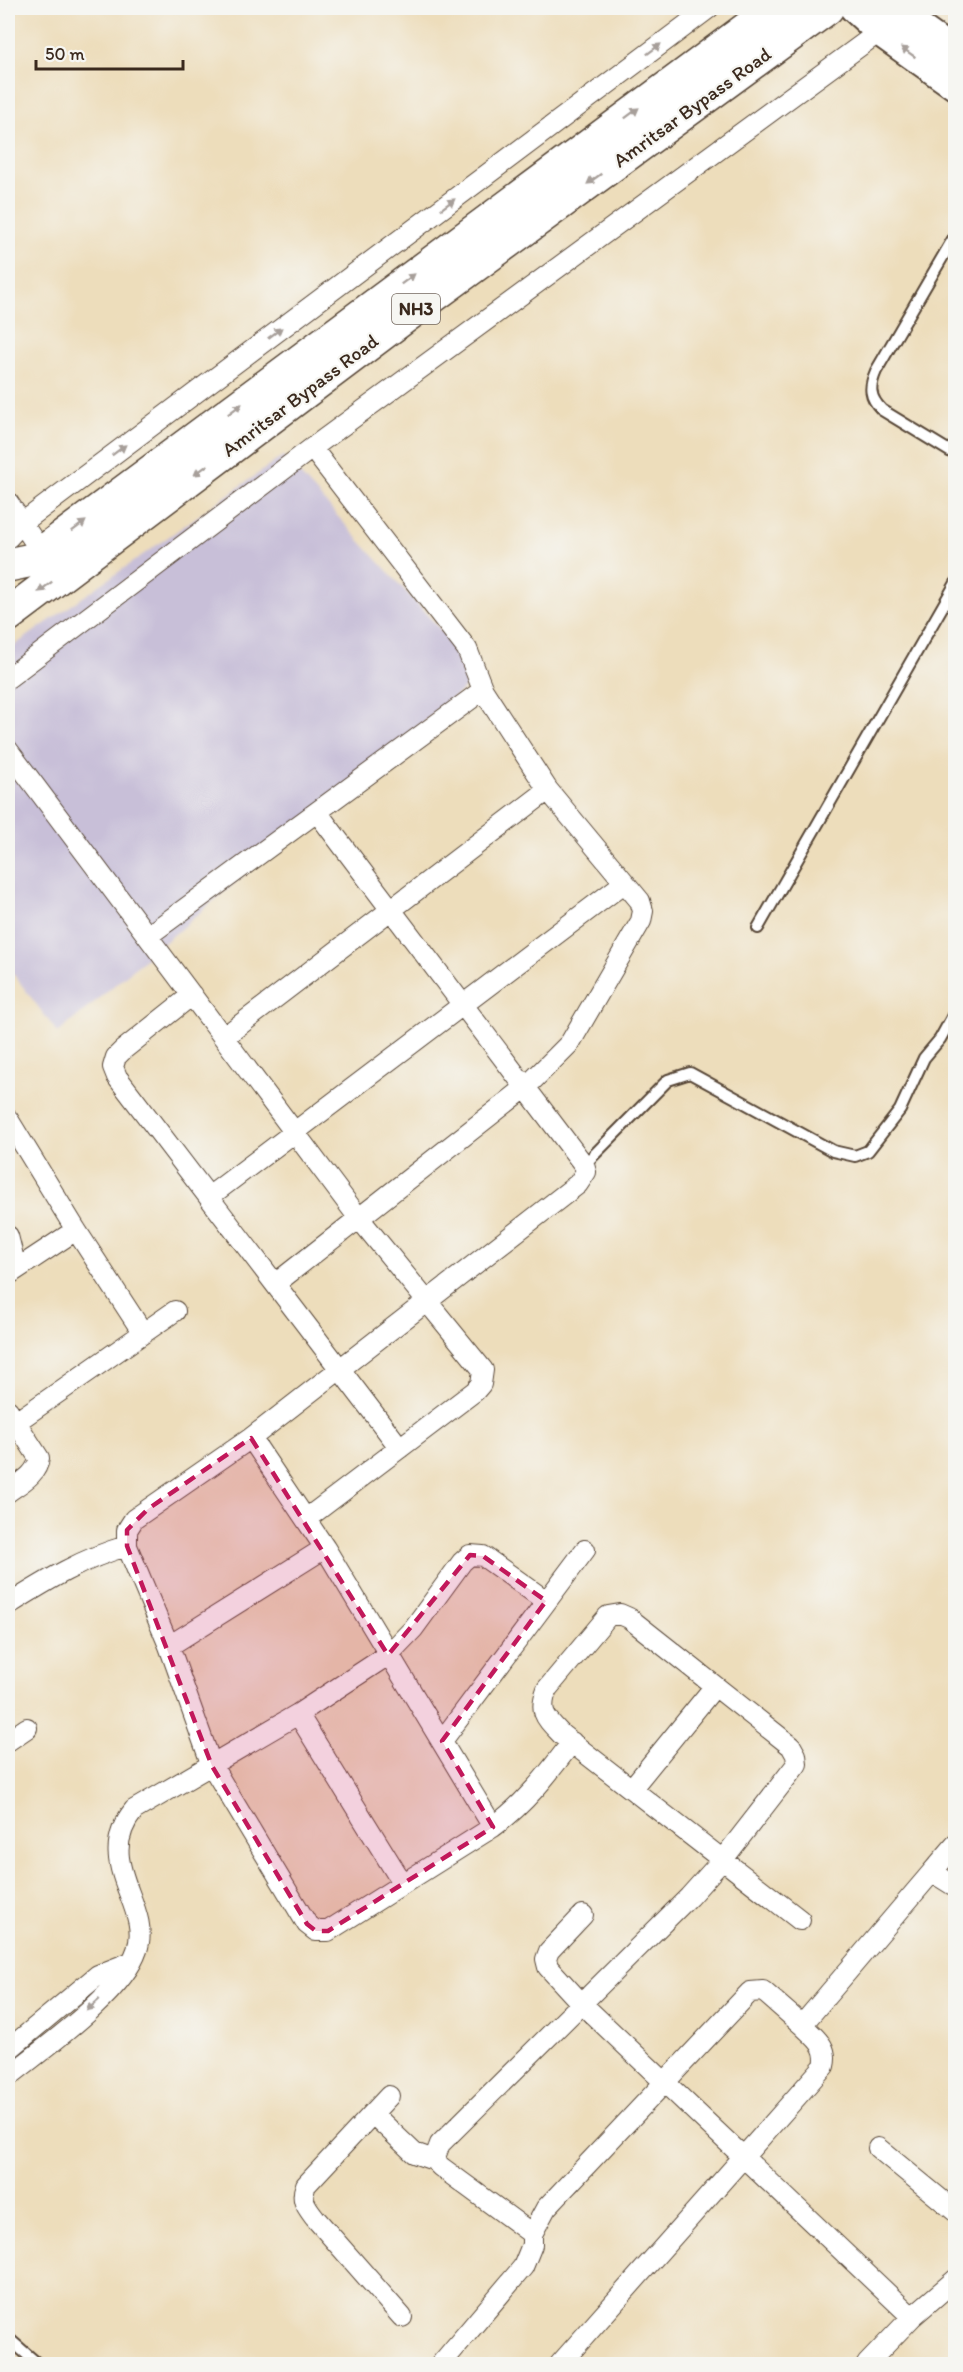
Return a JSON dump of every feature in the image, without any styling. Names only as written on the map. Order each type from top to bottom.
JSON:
[{"type":"highway","name":"Amritsar Bypass Road","points":[[22,564],[775,8]]},
{"type":"highway","name":"Amritsar Bypass Road","points":[[8,615],[404,317],[827,8]]},
{"type":"street","points":[[8,538],[22,523],[709,8]]},
{"type":"street","points":[[854,8],[896,16],[956,54]]},
{"type":"street","points":[[896,16],[956,86]]},
{"type":"street","points":[[8,678],[312,448],[896,16]]},
{"type":"street","points":[[275,1284],[525,1088],[570,1043],[641,921],[643,911],[640,901],[548,790],[483,690],[467,649],[312,448]]},
{"type":"street","points":[[8,502],[22,523],[22,564]]},
{"type":"street","points":[[149,935],[483,690]]},
{"type":"street","points":[[8,750],[149,935],[358,1217],[483,1370],[484,1377],[475,1391],[306,1519]]},
{"type":"street","points":[[224,1037],[548,790]]},
{"type":"street","points":[[317,812],[390,912],[584,1165],[586,1172],[578,1184],[340,1371],[251,1438],[134,1519],[127,1530],[127,1546],[169,1646],[212,1766],[307,1924],[316,1931],[328,1931],[493,1827],[516,1810],[536,1789],[572,1742]]},
{"type":"street","points":[[210,1196],[624,882]]},
{"type":"street","points":[[192,995],[116,1057],[113,1067],[117,1077],[400,1448]]},
{"type":"street","points":[[8,1119],[143,1333]]},
{"type":"street","points":[[8,1236],[12,1271],[76,1230]]},
{"type":"street","points":[[8,1492],[33,1474],[38,1467],[39,1458],[12,1416],[175,1311]]},
{"type":"street","points":[[251,1438],[325,1548],[493,1827]]},
{"type":"street","points":[[8,1605],[75,1565],[98,1554],[127,1546]]},
{"type":"street","points":[[169,1646],[325,1548]]},
{"type":"street","points":[[442,1741],[585,1550]]},
{"type":"street","points":[[8,2077],[95,2003],[124,1974],[137,1952],[140,1930],[119,1862],[119,1838],[124,1822],[134,1810],[298,1714],[388,1655],[413,1629],[462,1562],[470,1555],[483,1556],[546,1601]]},
{"type":"street","points":[[434,2160],[435,2152],[440,2144],[689,1897],[724,1858],[797,1764],[796,1755],[790,1746],[629,1618],[613,1614],[608,1616],[547,1689],[541,1704],[546,1719],[572,1742],[724,1858],[800,1920]]},
{"type":"street","points":[[632,1788],[714,1686]]},
{"type":"street","points":[[298,1714],[403,1884]]},
{"type":"street","points":[[8,1741],[27,1728]]},
{"type":"street","points":[[802,2025],[956,1844]]},
{"type":"street","points":[[932,1872],[956,1887]]},
{"type":"street","points":[[583,1915],[549,1951],[546,1959],[548,1966],[581,2003],[912,2317]]},
{"type":"street","points":[[8,2050],[98,1975],[131,1962]]},
{"type":"street","points":[[441,2364],[524,2267],[532,2246],[532,2234],[546,2208],[750,1992],[763,1991],[823,2046],[826,2057],[824,2066],[560,2364]]},
{"type":"street","points":[[389,2096],[306,2185],[302,2195],[304,2204],[315,2218],[402,2317]]},
{"type":"street","points":[[373,2114],[414,2153],[434,2160],[532,2234]]},
{"type":"street","points":[[878,2148],[956,2212]]},
{"type":"street","points":[[867,2364],[912,2317],[956,2279]]},
{"type":"lane","points":[[956,234],[876,370],[870,385],[872,400],[882,410],[956,455]]},
{"type":"lane","points":[[758,928],[956,583]]},
{"type":"lane","points":[[584,1165],[668,1080],[690,1073],[833,1151],[855,1156],[868,1151],[900,1110],[924,1059],[940,1038],[956,1010]]},
{"type":"lane","points":[[8,2338],[38,2364]]},
{"type":"highlighted area","points":[[251,1438],[388,1655],[470,1555],[483,1556],[546,1601],[442,1741],[493,1827],[328,1931],[316,1931],[307,1924],[212,1766],[127,1546],[127,1530],[148,1509]]},
{"type":"shaded area","points":[[283,456],[481,674],[58,1033],[8,967],[8,650]]}]
